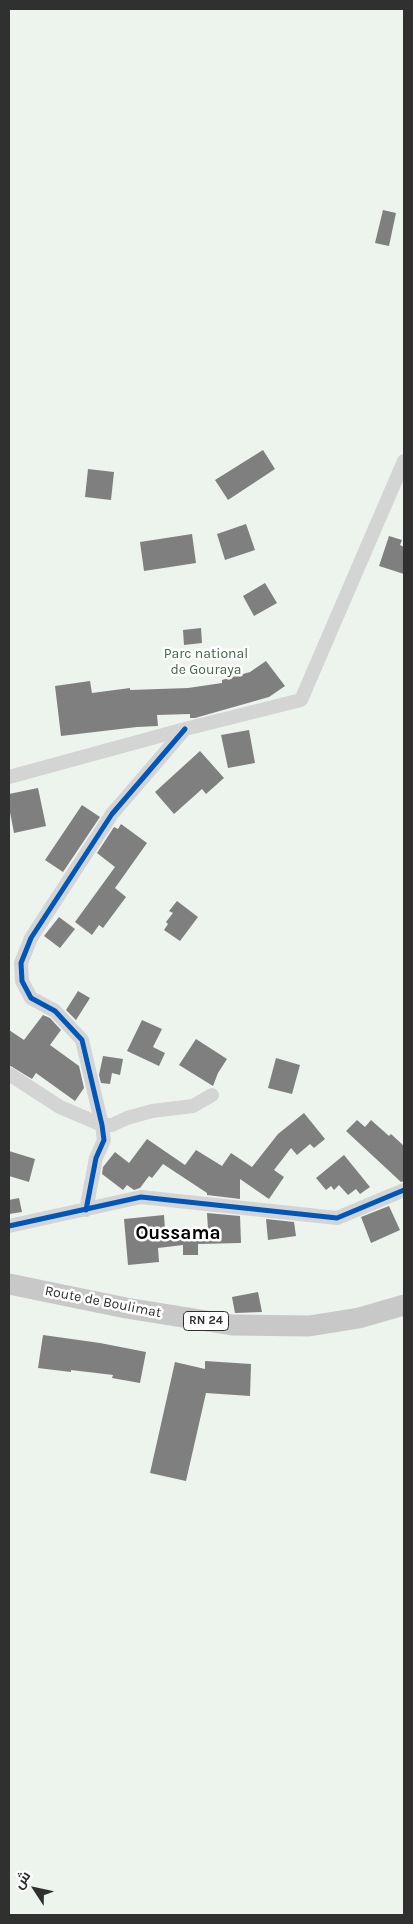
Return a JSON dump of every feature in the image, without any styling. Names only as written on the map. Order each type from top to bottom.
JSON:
[{"type":"main road","name":"Route de Boulimat","points":[[9,1284],[126,1308],[232,1325],[309,1326],[359,1318],[404,1305]]},
{"type":"street","points":[[9,778],[185,729],[301,700],[404,461]]},
{"type":"street","points":[[86,1210],[96,1158],[104,1140],[82,1040],[54,1011],[31,998],[22,981],[21,963],[31,938],[112,814],[185,729]]},
{"type":"street","points":[[9,1074],[60,1107],[102,1125],[112,1126],[127,1118],[152,1111],[194,1106],[212,1095]]},
{"type":"street","points":[[9,1226],[142,1198],[337,1218],[404,1190]]},
{"type":"green space","name":"Parc national de Gouraya","points":[[9,9],[404,9],[404,1915],[9,1915]]},
{"type":"building","points":[[383,210],[396,213],[389,246],[375,243]]},
{"type":"building","points":[[263,450],[275,469],[228,500],[215,480]]},
{"type":"building","points":[[88,469],[114,472],[111,500],[85,497]]},
{"type":"building","points":[[246,524],[255,550],[225,560],[217,534]]},
{"type":"building","points":[[192,534],[196,563],[144,571],[140,542]]},
{"type":"building","points":[[389,536],[402,540],[400,545],[404,547],[404,574],[379,566]]},
{"type":"building","points":[[265,583],[277,603],[254,616],[243,596]]},
{"type":"building","points":[[201,628],[202,643],[184,645],[183,630]]},
{"type":"building","points":[[266,661],[285,686],[269,697],[195,718],[190,718],[190,714],[157,715],[158,726],[61,736],[55,686],[90,681],[92,693],[130,688],[130,690],[188,688],[222,683],[222,680],[250,672]]},
{"type":"building","points":[[249,730],[255,763],[228,768],[221,735]]},
{"type":"building","points":[[200,751],[224,778],[206,794],[202,789],[174,814],[155,792]]},
{"type":"building","points":[[38,788],[46,826],[14,833],[9,807],[9,794]]},
{"type":"building","points":[[82,805],[100,817],[63,872],[45,860]]},
{"type":"building","points":[[121,824],[147,843],[115,888],[126,897],[103,928],[99,925],[92,935],[75,922],[115,867],[97,853],[114,827],[118,829]]},
{"type":"building","points":[[177,901],[198,917],[180,941],[164,930],[168,924],[166,922],[173,913],[169,911]]},
{"type":"building","points":[[59,917],[75,929],[60,948],[44,936]]},
{"type":"building","points":[[78,991],[90,998],[76,1020],[66,1010]]},
{"type":"building","points":[[43,1015],[50,1018],[61,1030],[50,1045],[79,1066],[84,1088],[75,1101],[36,1073],[32,1079],[9,1065],[9,1030],[24,1040]]},
{"type":"building","points":[[142,1020],[162,1029],[153,1047],[165,1053],[159,1066],[127,1051]]},
{"type":"building","points":[[196,1039],[227,1059],[218,1073],[213,1086],[179,1065]]},
{"type":"building","points":[[103,1056],[123,1059],[120,1075],[112,1073],[110,1084],[101,1083],[99,1075]]},
{"type":"building","points":[[276,1058],[300,1065],[292,1094],[268,1088]]},
{"type":"building","points":[[304,1113],[325,1139],[314,1148],[310,1144],[297,1155],[291,1148],[274,1170],[284,1177],[269,1199],[240,1179],[240,1199],[207,1195],[207,1193],[163,1164],[152,1178],[149,1176],[140,1188],[134,1190],[127,1185],[123,1190],[102,1174],[103,1167],[115,1152],[129,1163],[147,1139],[185,1165],[196,1150],[222,1166],[231,1153],[252,1167],[278,1134]]},
{"type":"building","points":[[357,1120],[365,1127],[371,1120],[404,1146],[404,1181],[401,1182],[346,1131]]},
{"type":"building","points":[[9,1151],[35,1159],[29,1182],[9,1176]]},
{"type":"building","points":[[344,1155],[370,1187],[360,1194],[356,1189],[348,1195],[339,1185],[334,1190],[331,1186],[326,1190],[316,1178]]},
{"type":"building","points":[[19,1198],[22,1212],[9,1214],[9,1200]]},
{"type":"building","points":[[389,1206],[400,1230],[371,1243],[361,1217]]},
{"type":"building","points":[[207,1213],[240,1216],[241,1243],[198,1244],[198,1255],[183,1255],[183,1245],[158,1248],[159,1262],[128,1265],[124,1219],[164,1215],[165,1229],[208,1229]]},
{"type":"building","points":[[266,1219],[294,1222],[296,1236],[268,1240]]},
{"type":"building","points":[[258,1292],[262,1312],[235,1313],[232,1297]]},
{"type":"building","points":[[43,1335],[146,1352],[140,1383],[112,1378],[113,1375],[38,1368]]},
{"type":"building","points":[[205,1361],[251,1364],[250,1396],[206,1393],[186,1481],[150,1473],[175,1362],[205,1369]]},
{"type":"cycle path","points":[[86,1210],[96,1158],[104,1140],[82,1040],[55,1011],[31,998],[22,981],[21,963],[31,938],[112,814],[185,729]]},
{"type":"cycle path","points":[[9,1226],[141,1197],[337,1218],[404,1190]]},
{"type":"district","name":"Oussama","points":[[178,1234]]}]
